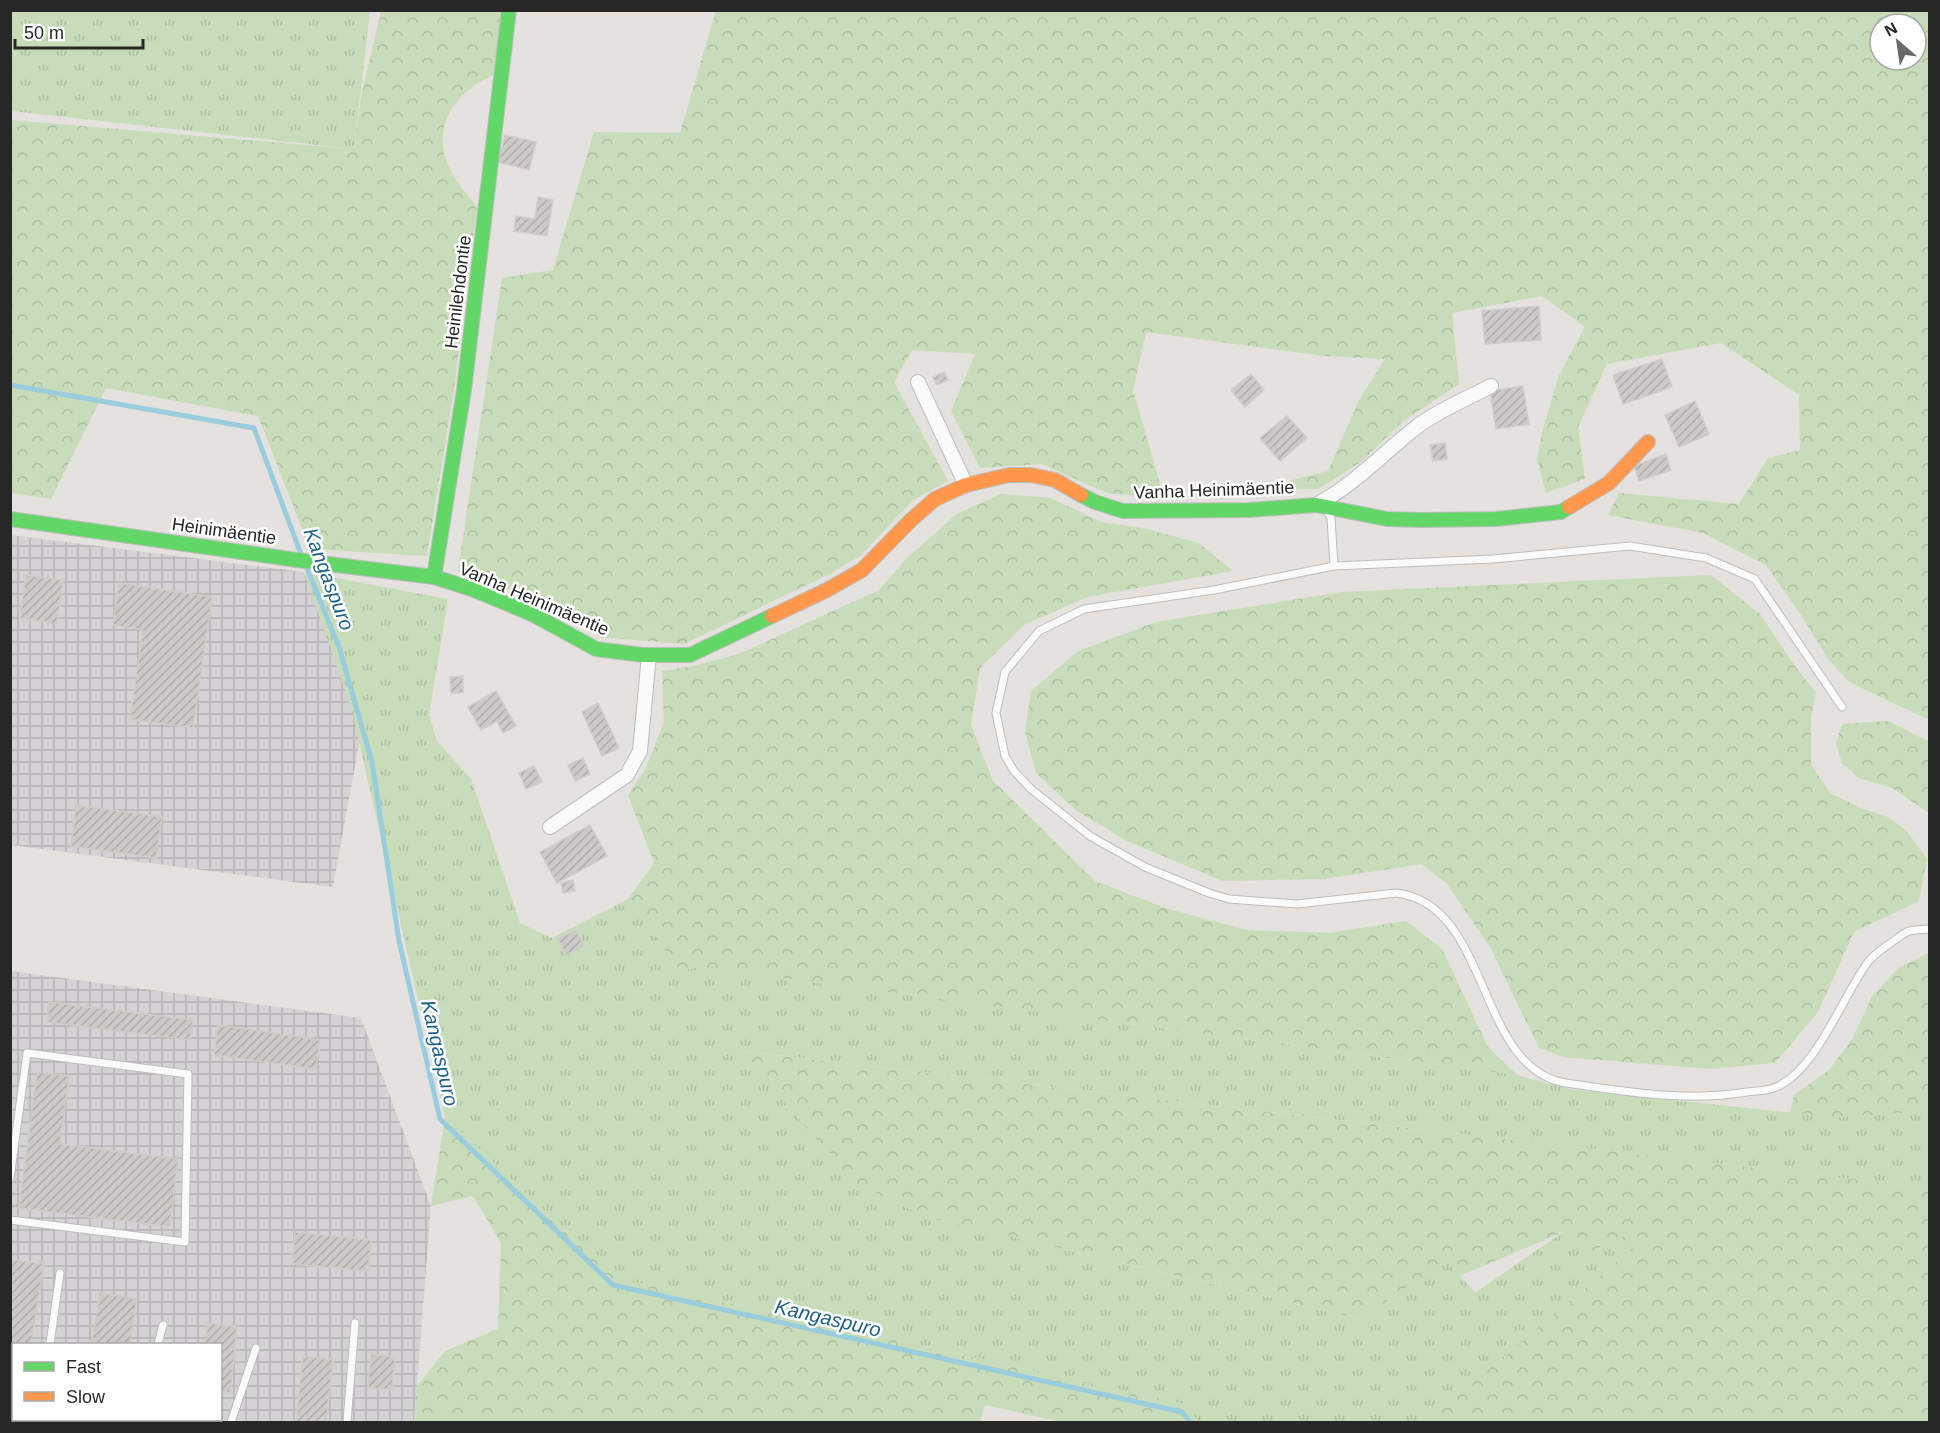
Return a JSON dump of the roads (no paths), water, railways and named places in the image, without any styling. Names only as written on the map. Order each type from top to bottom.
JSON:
[{"type":"street","name":"Heinilehdontie","points":[[434,577],[464,390],[510,10]]},
{"type":"street","points":[[918,382],[966,485]]},
{"type":"street","points":[[1320,506],[1357,479],[1416,427],[1491,386]]},
{"type":"street","name":"Vanha Heinimäentie","points":[[434,577],[472,589],[534,615],[596,649],[650,655],[690,654],[827,590],[862,570],[935,499],[966,485],[1009,475],[1031,475],[1055,480],[1095,502],[1123,511],[1249,510],[1320,506],[1387,519],[1496,519],[1561,512],[1609,483],[1648,442]]},
{"type":"street","name":"Heinimäentie","points":[[10,519],[434,577]]},
{"type":"street","points":[[550,828],[627,775],[640,751],[650,655]]},
{"type":"lane","points":[[1320,506],[1331,518],[1334,566]]},
{"type":"lane","points":[[1842,707],[1755,579],[1706,558],[1661,549],[1630,546],[1493,559],[1334,566],[1214,590],[1084,609],[1038,631],[1005,672],[996,714],[1005,756],[1014,771],[1031,789],[1090,836],[1145,867],[1209,893],[1229,899],[1254,902],[1297,904],[1396,893],[1411,894],[1425,900],[1448,923],[1468,954],[1518,1054],[1537,1072],[1563,1082],[1680,1096],[1719,1097],[1774,1088],[1796,1074],[1811,1056],[1868,961],[1907,932],[1929,929]]},
{"type":"lane","points":[[10,1178],[27,1053],[188,1074],[185,1242],[10,1220]]},
{"type":"lane","points":[[50,1343],[60,1273]]},
{"type":"lane","points":[[347,1422],[355,1323]]},
{"type":"lane","points":[[158,1343],[163,1325]]},
{"type":"lane","points":[[231,1422],[256,1348]]},
{"type":"waterway","name":"Kangaspuro","points":[[10,385],[254,428],[302,557]]},
{"type":"waterway","name":"Kangaspuro","points":[[306,566],[339,647],[372,762],[399,941],[440,1119],[613,1285],[1182,1412],[1190,1422]]}]
